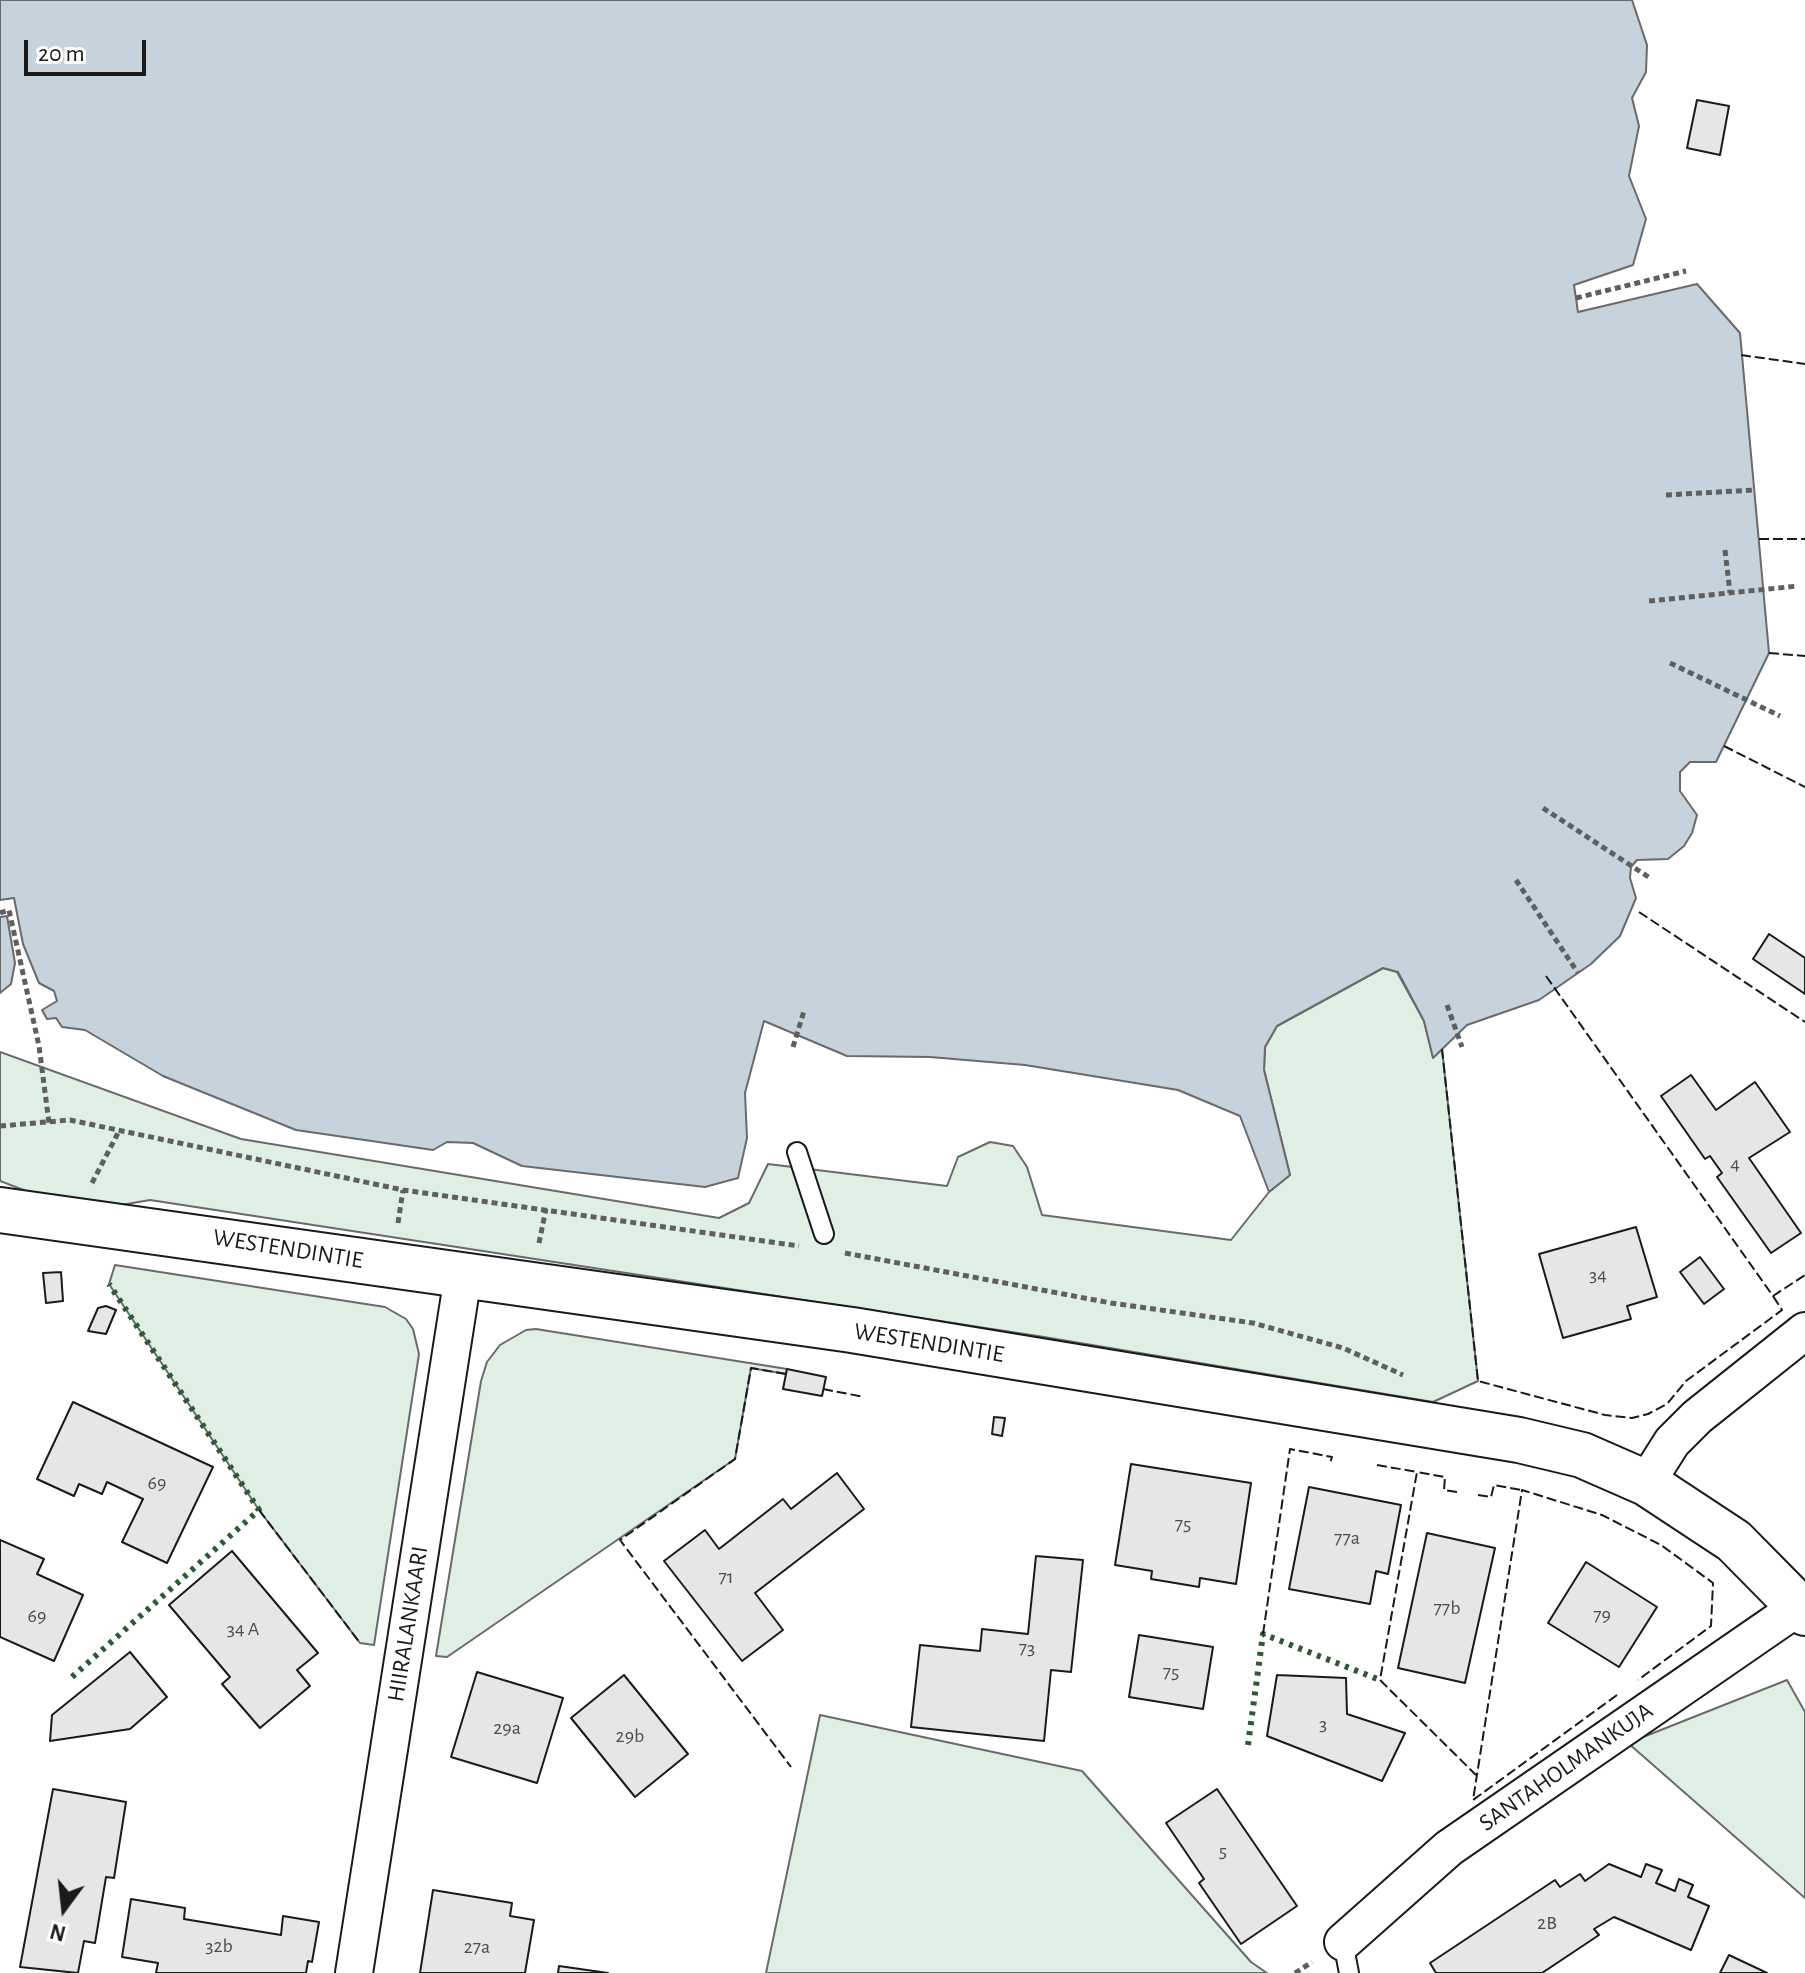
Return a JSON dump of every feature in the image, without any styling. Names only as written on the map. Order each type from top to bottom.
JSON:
[{"type":"street","name":"WESTENDINTIE","points":[[0,1210],[81,1223],[165,1230],[463,1276],[852,1330],[1519,1440],[1582,1455],[1646,1483],[1734,1541],[1803,1609]]},
{"type":"street","name":"HIIRALANKAARI","points":[[354,1973],[463,1276]]},
{"type":"street","points":[[1646,1483],[1672,1442],[1697,1417],[1805,1331]]},
{"type":"street","name":"SANTAHOLMANKUJA","points":[[1346,1958],[1449,1848],[1803,1609]]},
{"type":"lane","points":[[797,1152],[824,1234]]},
{"type":"path","points":[[1576,298],[1686,271]]},
{"type":"path","points":[[1666,495],[1754,490]]},
{"type":"path","points":[[1725,550],[1730,593]]},
{"type":"path","points":[[1649,601],[1798,586]]},
{"type":"path","points":[[1670,663],[1780,716]]},
{"type":"path","points":[[1543,808],[1650,878]]},
{"type":"path","points":[[1516,880],[1578,973]]},
{"type":"path","points":[[0,913],[9,910],[39,1046],[49,1123]]},
{"type":"path","points":[[1447,1005],[1462,1047]]},
{"type":"path","points":[[793,1047],[804,1011]]},
{"type":"path","points":[[0,1126],[70,1120],[118,1133],[403,1190],[808,1248]]},
{"type":"path","points":[[81,1223],[85,1196],[118,1133]]},
{"type":"path","points":[[837,1252],[889,1258],[1111,1303],[1253,1323],[1343,1348],[1409,1378]]},
{"type":"green space","points":[[1383,968],[1397,972],[1424,1021],[1433,1057],[1442,1049],[1478,1381],[1433,1402],[1044,1337],[150,1200],[104,1208],[60,1204],[0,1181],[0,1052],[241,1139],[719,1218],[749,1203],[768,1164],[947,1186],[958,1157],[990,1142],[1013,1146],[1027,1167],[1042,1215],[1231,1240],[1269,1192],[1290,1175],[1264,1070],[1265,1047],[1277,1026]]},
{"type":"green space","points":[[115,1265],[385,1307],[406,1319],[413,1329],[419,1354],[374,1645],[360,1643],[259,1510],[109,1284]]},
{"type":"green space","points":[[536,1329],[787,1369],[786,1374],[751,1368],[735,1459],[447,1657],[436,1656],[481,1381],[487,1362],[500,1345],[526,1330]]},
{"type":"green space","points":[[1787,1680],[1805,1712],[1805,1898],[1628,1743]]},
{"type":"green space","points":[[820,1715],[1082,1771],[1251,1962],[1267,1973],[766,1973]]},
{"type":"shaded area","points":[[0,0],[1632,0],[1647,45],[1646,72],[1632,98],[1639,126],[1629,176],[1646,219],[1633,265],[1574,285],[1578,312],[1697,284],[1740,333],[1769,653],[1716,762],[1690,762],[1680,772],[1680,791],[1697,815],[1692,833],[1684,846],[1668,859],[1637,860],[1631,867],[1630,878],[1636,898],[1620,936],[1591,964],[1539,1000],[1467,1025],[1433,1058],[1424,1021],[1398,972],[1383,968],[1277,1026],[1265,1047],[1264,1070],[1290,1175],[1269,1192],[1240,1116],[1178,1090],[1025,1065],[930,1057],[847,1056],[764,1021],[745,1093],[747,1138],[738,1178],[705,1187],[522,1166],[473,1143],[447,1142],[433,1150],[296,1130],[163,1076],[85,1030],[62,1027],[56,1018],[47,1019],[42,1010],[57,1001],[54,991],[39,983],[23,944],[14,898],[0,900]]},
{"type":"shaded area","points":[[7,916],[15,963],[11,984],[0,993],[0,917]]},
{"type":"building","points":[[1697,100],[1729,106],[1720,155],[1687,148]]},
{"type":"building","points":[[1769,934],[1805,958],[1805,994],[1753,959]]},
{"type":"building","points":[[1691,1075],[1716,1110],[1755,1082],[1790,1132],[1749,1158],[1801,1233],[1771,1253],[1717,1177],[1722,1173],[1710,1156],[1705,1159],[1661,1096]]},
{"type":"building","points":[[1636,1227],[1657,1297],[1627,1306],[1631,1319],[1563,1338],[1539,1254]]},
{"type":"building","points":[[1700,1257],[1724,1289],[1704,1304],[1680,1272]]},
{"type":"building","points":[[61,1272],[63,1301],[46,1303],[43,1273]]},
{"type":"building","points":[[106,1306],[116,1310],[106,1334],[88,1331],[98,1308]]},
{"type":"building","points":[[787,1369],[826,1377],[822,1396],[783,1389]]},
{"type":"building","points":[[73,1402],[213,1467],[167,1563],[122,1542],[143,1499],[107,1482],[102,1494],[79,1484],[74,1496],[37,1479]]},
{"type":"building","points":[[994,1417],[1005,1418],[1002,1436],[992,1434]]},
{"type":"building","points":[[1131,1464],[1251,1483],[1236,1584],[1200,1578],[1199,1587],[1151,1579],[1152,1571],[1115,1565]]},
{"type":"building","points":[[837,1473],[864,1509],[755,1593],[783,1630],[742,1661],[664,1561],[705,1530],[719,1549],[783,1499],[791,1509]]},
{"type":"building","points":[[1309,1487],[1401,1505],[1388,1574],[1376,1571],[1370,1604],[1289,1589]]},
{"type":"building","points":[[1427,1533],[1495,1548],[1465,1683],[1398,1668]]},
{"type":"building","points":[[0,1540],[44,1559],[37,1574],[83,1595],[54,1661],[0,1637]]},
{"type":"building","points":[[232,1551],[318,1653],[297,1670],[310,1686],[260,1728],[222,1684],[230,1677],[169,1605]]},
{"type":"building","points":[[1036,1556],[1083,1560],[1071,1672],[1051,1670],[1044,1741],[911,1727],[920,1645],[980,1651],[982,1629],[1028,1634]]},
{"type":"building","points":[[1586,1562],[1657,1607],[1619,1667],[1548,1623]]},
{"type":"building","points":[[1139,1635],[1213,1647],[1203,1709],[1129,1697]]},
{"type":"building","points":[[130,1652],[167,1697],[130,1729],[50,1741],[52,1715]]},
{"type":"building","points":[[477,1672],[563,1698],[537,1783],[451,1757]]},
{"type":"building","points":[[624,1675],[688,1754],[635,1797],[571,1718]]},
{"type":"building","points":[[1277,1675],[1346,1678],[1347,1714],[1405,1733],[1382,1781],[1267,1736]]},
{"type":"building","points":[[53,1789],[126,1802],[114,1878],[106,1877],[95,1943],[84,1941],[78,1973],[20,1967]]},
{"type":"building","points":[[1217,1789],[1297,1906],[1241,1944],[1199,1883],[1204,1879],[1166,1823]]},
{"type":"building","points":[[1609,1864],[1641,1877],[1646,1864],[1662,1870],[1656,1883],[1675,1891],[1679,1879],[1693,1885],[1688,1897],[1709,1906],[1691,1950],[1614,1917],[1594,1929],[1599,1935],[1542,1973],[1436,1973],[1430,1963],[1555,1880],[1560,1887],[1580,1874],[1585,1881]]},
{"type":"building","points":[[433,1890],[512,1903],[510,1916],[534,1920],[525,1973],[420,1973]]},
{"type":"building","points":[[131,1899],[185,1908],[184,1919],[281,1935],[283,1916],[319,1922],[312,1962],[308,1961],[306,1973],[156,1973],[158,1963],[122,1957]]},
{"type":"building","points":[[1729,1955],[1767,1973],[1720,1973]]},
{"type":"building","points":[[559,1966],[608,1973],[558,1973]]},
{"type":"hedge","points":[[72,1677],[259,1510],[109,1284]]},
{"type":"hedge","points":[[1248,1745],[1263,1634],[1380,1680]]},
{"type":"fence","points":[[1741,355],[1805,364]]},
{"type":"fence","points":[[1759,539],[1805,539]]},
{"type":"fence","points":[[1769,653],[1805,656]]},
{"type":"fence","points":[[1724,746],[1805,787]]},
{"type":"fence","points":[[1639,912],[1805,1022]]},
{"type":"fence","points":[[1546,976],[1773,1296],[1805,1275]]},
{"type":"fence","points":[[1442,1049],[1478,1381],[1605,1415],[1632,1418],[1648,1414],[1667,1404],[1686,1381],[1782,1310],[1773,1296]]},
{"type":"fence","points":[[786,1374],[751,1368],[735,1459],[620,1540],[791,1767]]},
{"type":"fence","points":[[823,1389],[864,1397]]},
{"type":"fence","points":[[1263,1634],[1290,1449],[1332,1457],[1330,1463]]},
{"type":"fence","points":[[1377,1465],[1417,1472]]},
{"type":"fence","points":[[1457,1492],[1444,1490],[1445,1477],[1417,1472],[1380,1680],[1476,1775]]},
{"type":"fence","points":[[1478,1495],[1491,1497],[1494,1485],[1522,1490]]},
{"type":"fence","points":[[1617,1695],[1473,1800],[1522,1490],[1602,1515],[1661,1545],[1713,1583],[1711,1626],[1638,1680]]},
{"type":"fence","points":[[259,1510],[360,1643]]}]
